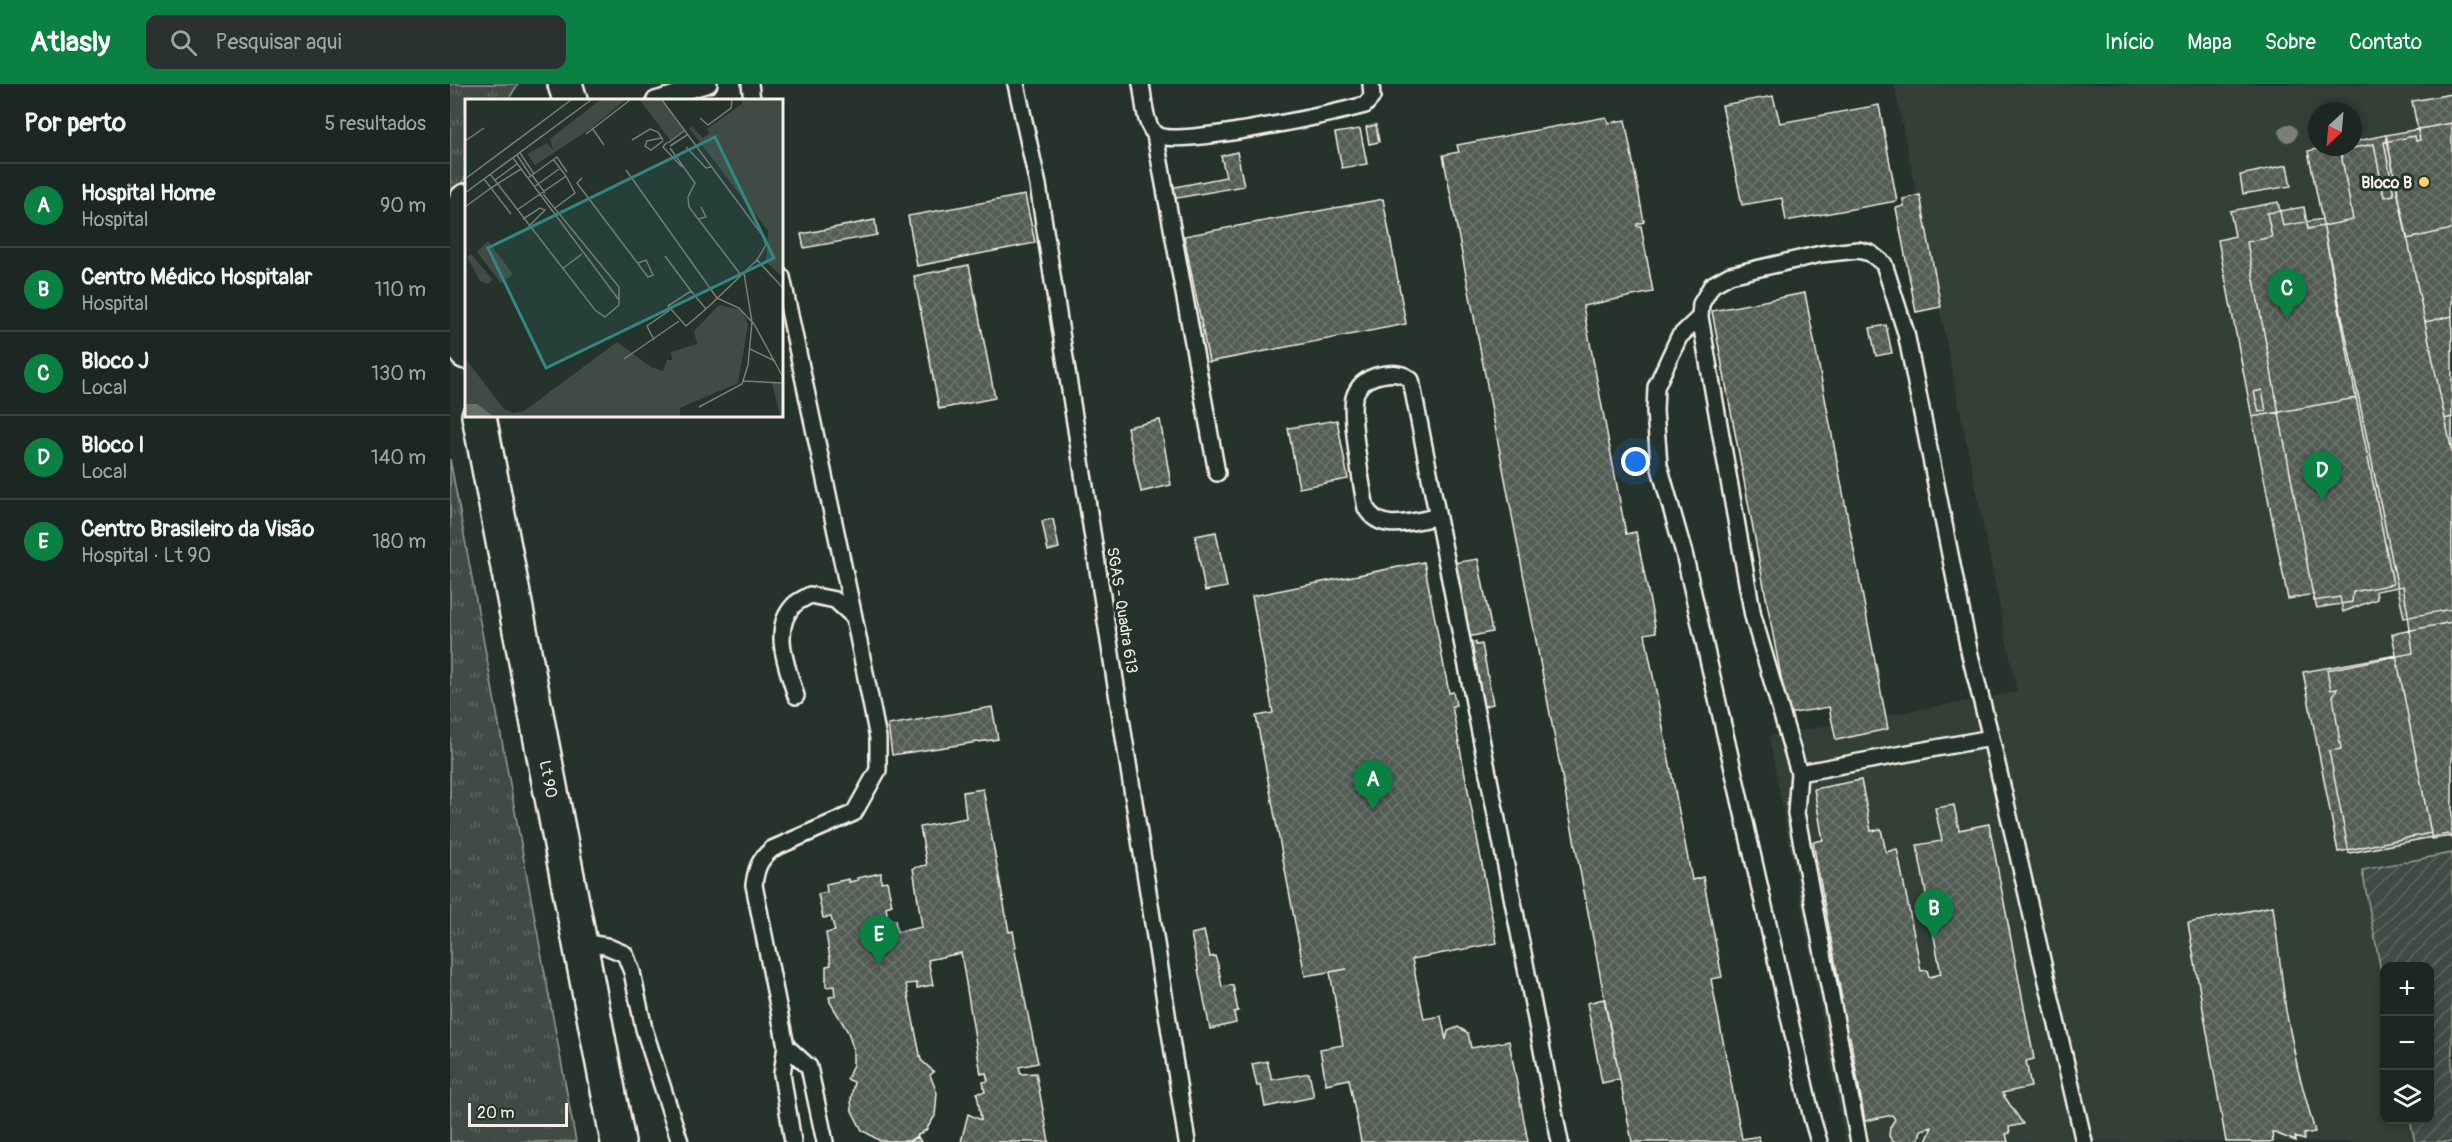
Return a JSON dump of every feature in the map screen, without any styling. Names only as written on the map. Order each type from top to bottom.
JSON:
[{"type":"street","points":[[565,84],[570,99]]},
{"type":"street","points":[[465,203],[454,228],[451,259],[452,277],[465,346]]},
{"type":"street","name":"Lt 90","points":[[479,417],[618,1142]]},
{"type":"lane","points":[[658,99],[709,84]]},
{"type":"lane","points":[[750,84],[752,99]]},
{"type":"lane","name":"SGAS - Quadra 613","points":[[1016,84],[1040,196],[1188,1142]]},
{"type":"lane","points":[[1141,84],[1149,125],[1155,135],[1218,473]]},
{"type":"lane","points":[[1155,135],[1166,140],[1216,134],[1356,107],[1370,102],[1371,84]]},
{"type":"lane","points":[[1859,1142],[1796,813],[1799,773],[1753,616],[1700,317],[1701,304],[1712,285],[1730,275],[1821,254],[1858,250],[1870,253],[1884,264],[1906,333],[1970,655],[2084,1142]]},
{"type":"lane","points":[[783,282],[878,738],[878,771],[854,813],[771,849],[763,856],[757,867],[754,885],[786,1046],[782,1074],[793,1142]]},
{"type":"lane","points":[[1700,317],[1678,337],[1656,387],[1655,411],[1659,465],[1684,553],[1819,1142]]},
{"type":"lane","points":[[1436,517],[1396,525],[1382,524],[1372,518],[1366,508],[1352,407],[1357,390],[1363,382],[1372,377],[1400,374],[1411,380],[1560,1142]]},
{"type":"lane","points":[[795,696],[781,642],[782,627],[793,605],[810,595],[835,600],[854,617]]},
{"type":"lane","points":[[1799,773],[1991,738]]},
{"type":"lane","points":[[580,942],[606,946],[625,954],[632,972],[644,1029],[680,1142]]},
{"type":"lane","points":[[786,1046],[809,1067],[825,1142]]},
{"type":"shaded area","points":[[1894,84],[2452,84],[2452,1142],[1845,1142],[1769,736],[2017,692]]},
{"type":"green space","points":[[450,84],[518,84],[509,99],[465,99],[465,178],[450,206]]},
{"type":"green space","points":[[450,459],[576,1142],[450,1142]]},
{"type":"green space","points":[[2452,853],[2452,1142],[2415,1142],[2411,1124],[2434,1124],[2434,962],[2380,962],[2380,966],[2362,870]]},
{"type":"building","points":[[2452,94],[2452,838],[2448,834],[2349,853],[2329,751],[2341,749],[2333,696],[2337,689],[2331,690],[2327,670],[2413,653],[2408,614],[2403,586],[2376,591],[2377,599],[2343,612],[2340,597],[2314,601],[2247,242],[2272,237],[2267,213],[2304,207],[2308,229],[2353,220],[2342,156],[2362,156],[2362,146],[2374,144],[2384,197],[2394,195],[2384,142],[2415,136],[2416,141],[2420,140],[2412,101]]},
{"type":"building","points":[[1773,96],[1780,123],[1879,105],[1897,201],[1786,221],[1782,198],[1742,205],[1722,105]]},
{"type":"building","points":[[1606,117],[1608,123],[1625,120],[1644,222],[1637,226],[1641,226],[1653,292],[1583,306],[1626,534],[1636,532],[1656,632],[1645,634],[1692,880],[1703,877],[1722,977],[1711,979],[1742,1139],[1759,1136],[1760,1142],[1632,1142],[1443,155],[1459,152],[1457,145]]},
{"type":"building","name":"Bloco B","points":[[2452,123],[2452,229],[2407,239],[2386,135]]},
{"type":"building","points":[[1376,125],[1379,142],[1369,144],[1366,127]]},
{"type":"building","points":[[1360,129],[1367,164],[1342,168],[1335,133]]},
{"type":"building","points":[[2386,135],[2452,452],[2452,609],[2404,618],[2309,156],[2362,156],[2362,140]]},
{"type":"building","points":[[1237,152],[1244,186],[1172,199],[1170,188],[1226,177],[1221,156]]},
{"type":"building","points":[[2287,165],[2291,186],[2243,194],[2240,175]]},
{"type":"building","points":[[1025,195],[1035,243],[917,266],[908,216]]},
{"type":"building","points":[[1920,195],[1941,307],[1916,312],[1896,208],[1904,206],[1903,199]]},
{"type":"building","points":[[1383,199],[1406,324],[1209,362],[1184,236]]},
{"type":"building","points":[[2278,202],[2283,226],[2322,219],[2356,398],[2252,417],[2218,240],[2235,236],[2230,211]]},
{"type":"building","points":[[875,220],[877,235],[804,248],[801,234]]},
{"type":"building","points":[[969,265],[995,398],[939,409],[914,276]]},
{"type":"building","points":[[1805,293],[1888,729],[1836,740],[1829,707],[1788,714],[1712,311]]},
{"type":"building","points":[[2452,316],[2452,417],[2445,419],[2425,322]]},
{"type":"building","points":[[1886,325],[1892,353],[1876,356],[1870,328]]},
{"type":"building","points":[[2262,390],[2266,411],[2259,412],[2254,392]]},
{"type":"building","points":[[2356,398],[2393,584],[2353,592],[2352,602],[2317,608],[2313,594],[2288,599],[2252,417]]},
{"type":"building","points":[[1160,420],[1171,485],[1141,492],[1127,427]]},
{"type":"building","points":[[1337,420],[1348,479],[1299,488],[1288,428]]},
{"type":"building","points":[[1053,519],[1059,548],[1048,551],[1042,521]]},
{"type":"building","points":[[1216,532],[1227,587],[1205,591],[1195,536]]},
{"type":"building","points":[[1478,559],[1492,632],[1467,637],[1453,563]]},
{"type":"building","points":[[1424,562],[1449,693],[1453,692],[1456,705],[1452,706],[1497,943],[1412,959],[1424,1019],[1441,1016],[1446,1040],[1448,1031],[1458,1027],[1468,1033],[1471,1048],[1509,1041],[1528,1142],[1361,1142],[1349,1079],[1326,1084],[1320,1049],[1343,1045],[1330,972],[1347,969],[1305,976],[1256,716],[1273,713],[1252,596]]},
{"type":"building","points":[[2452,622],[2452,836],[2432,839],[2392,634]]},
{"type":"building","points":[[1476,642],[1476,645],[1482,644],[1493,704],[1481,707],[1469,643]]},
{"type":"building","points":[[2396,655],[2431,833],[2338,852],[2303,672]]},
{"type":"building","points":[[992,707],[998,739],[892,755],[888,725]]},
{"type":"building","points":[[1861,780],[1871,831],[1881,829],[1886,852],[1897,849],[1921,971],[1927,970],[1929,977],[1941,974],[1917,845],[1942,841],[1935,808],[1954,805],[1959,830],[1989,824],[2034,1059],[2026,1061],[2031,1087],[2002,1093],[2023,1124],[2009,1127],[2010,1133],[2006,1134],[2008,1142],[1926,1142],[1932,1127],[1921,1130],[1918,1142],[1893,1142],[1889,1136],[1890,1127],[1895,1119],[1892,1115],[1865,1121],[1850,1037],[1840,1039],[1832,1001],[1842,999],[1813,842],[1823,840],[1814,789]]},
{"type":"building","points":[[983,789],[1009,932],[1013,931],[1016,947],[1014,947],[1038,1063],[1019,1067],[1021,1074],[1036,1073],[1049,1142],[961,1142],[968,1114],[981,1120],[977,1093],[985,1092],[983,1082],[988,1081],[986,1073],[981,1074],[961,953],[928,960],[933,985],[917,988],[917,983],[906,984],[921,1060],[934,1072],[930,1075],[937,1093],[935,1116],[926,1130],[909,1141],[880,1141],[862,1130],[852,1111],[851,1099],[854,1082],[847,1079],[853,1065],[853,1048],[848,1032],[830,1002],[829,997],[835,996],[834,986],[826,987],[826,966],[831,965],[826,933],[835,931],[831,917],[823,918],[818,894],[827,892],[826,884],[849,879],[849,882],[881,873],[881,882],[887,881],[892,905],[886,907],[888,921],[895,920],[897,932],[922,927],[913,868],[927,865],[920,827],[966,818],[963,792]]},
{"type":"building","points":[[2273,906],[2286,1011],[2298,1070],[2315,1132],[2304,1134],[2304,1140],[2295,1137],[2296,1141],[2272,1132],[2273,1142],[2226,1142],[2188,923]]},
{"type":"building","points":[[1204,931],[1210,957],[1215,956],[1218,965],[1222,987],[1233,985],[1238,1011],[1234,1012],[1236,1023],[1210,1029],[1191,934]]},
{"type":"building","points":[[1604,999],[1620,1079],[1602,1083],[1587,1003]]},
{"type":"building","points":[[1267,1061],[1272,1080],[1309,1073],[1314,1097],[1265,1107],[1261,1086],[1257,1086],[1252,1064]]},
{"type":"building","points":[[918,1137],[921,1142],[906,1142],[909,1141]]},
{"type":"place","name":"Bloco B","points":[[2424,182]]},
{"type":"place","name":"Bloco J","points":[[2287,319]]},
{"type":"place","name":"Bloco I","points":[[2322,501]]},
{"type":"place","name":"Hospital Home","points":[[1373,810]]},
{"type":"place","name":"Centro Médico Hospitalar","points":[[1934,939]]},
{"type":"place","name":"Centro Brasileiro da Visão","points":[[879,965]]}]
